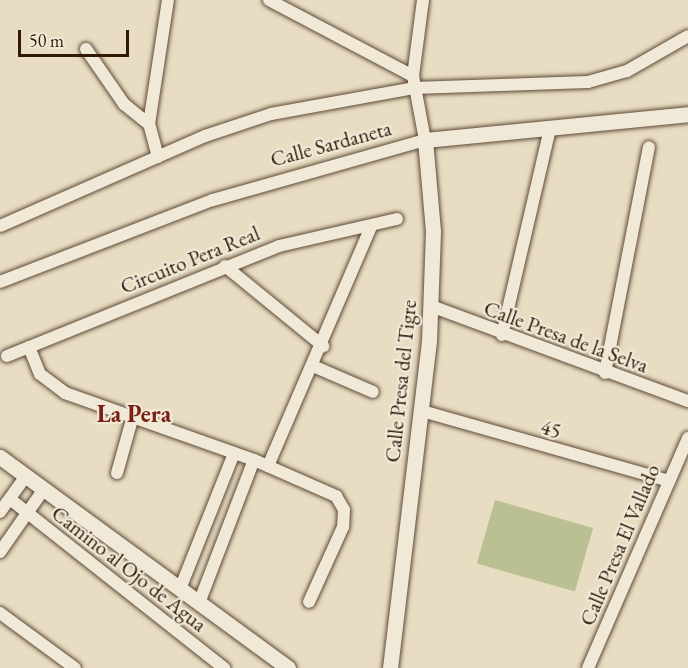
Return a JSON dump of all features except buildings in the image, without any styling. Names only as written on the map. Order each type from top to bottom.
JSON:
[{"type":"street","points":[[158,157],[149,124],[168,0]]},
{"type":"street","points":[[269,0],[414,87]]},
{"type":"street","points":[[414,87],[423,0]]},
{"type":"street","points":[[0,226],[158,157],[272,114],[414,87],[588,82],[627,71],[688,36]]},
{"type":"street","points":[[86,49],[124,104],[149,124]]},
{"type":"street","name":"Calle Presa del Tigre","points":[[390,668],[422,411],[431,306],[433,231],[425,140],[414,87]]},
{"type":"street","name":"Calle Sardaneta","points":[[0,282],[213,200],[425,140],[688,114]]},
{"type":"street","points":[[502,335],[550,128]]},
{"type":"street","points":[[605,373],[649,147]]},
{"type":"street","name":"Circuito Pera Real","points":[[7,356],[279,246],[397,219]]},
{"type":"street","points":[[268,466],[323,346],[371,226]]},
{"type":"street","points":[[225,266],[323,346]]},
{"type":"street","name":"Calle Presa de la Selva","points":[[431,306],[502,335],[688,401]]},
{"type":"street","points":[[29,347],[51,386],[254,460],[336,496],[344,518],[309,602]]},
{"type":"street","points":[[313,366],[373,392]]},
{"type":"street","name":"45","points":[[422,411],[669,481]]},
{"type":"street","points":[[117,474],[133,416]]},
{"type":"street","name":"Calle Presa El Vallado","points":[[588,668],[688,438]]},
{"type":"street","points":[[180,589],[234,453]]},
{"type":"street","points":[[0,457],[288,668]]},
{"type":"street","points":[[199,603],[254,460]]},
{"type":"street","points":[[0,512],[26,476]]},
{"type":"street","points":[[0,552],[44,489]]},
{"type":"street","name":"Camino al Ojo de Agua","points":[[9,499],[210,664],[224,668]]},
{"type":"street","points":[[0,613],[75,668]]},
{"type":"green space","points":[[495,500],[593,528],[575,592],[477,563]]},
{"type":"district","name":"La Pera","points":[[134,414]]}]
